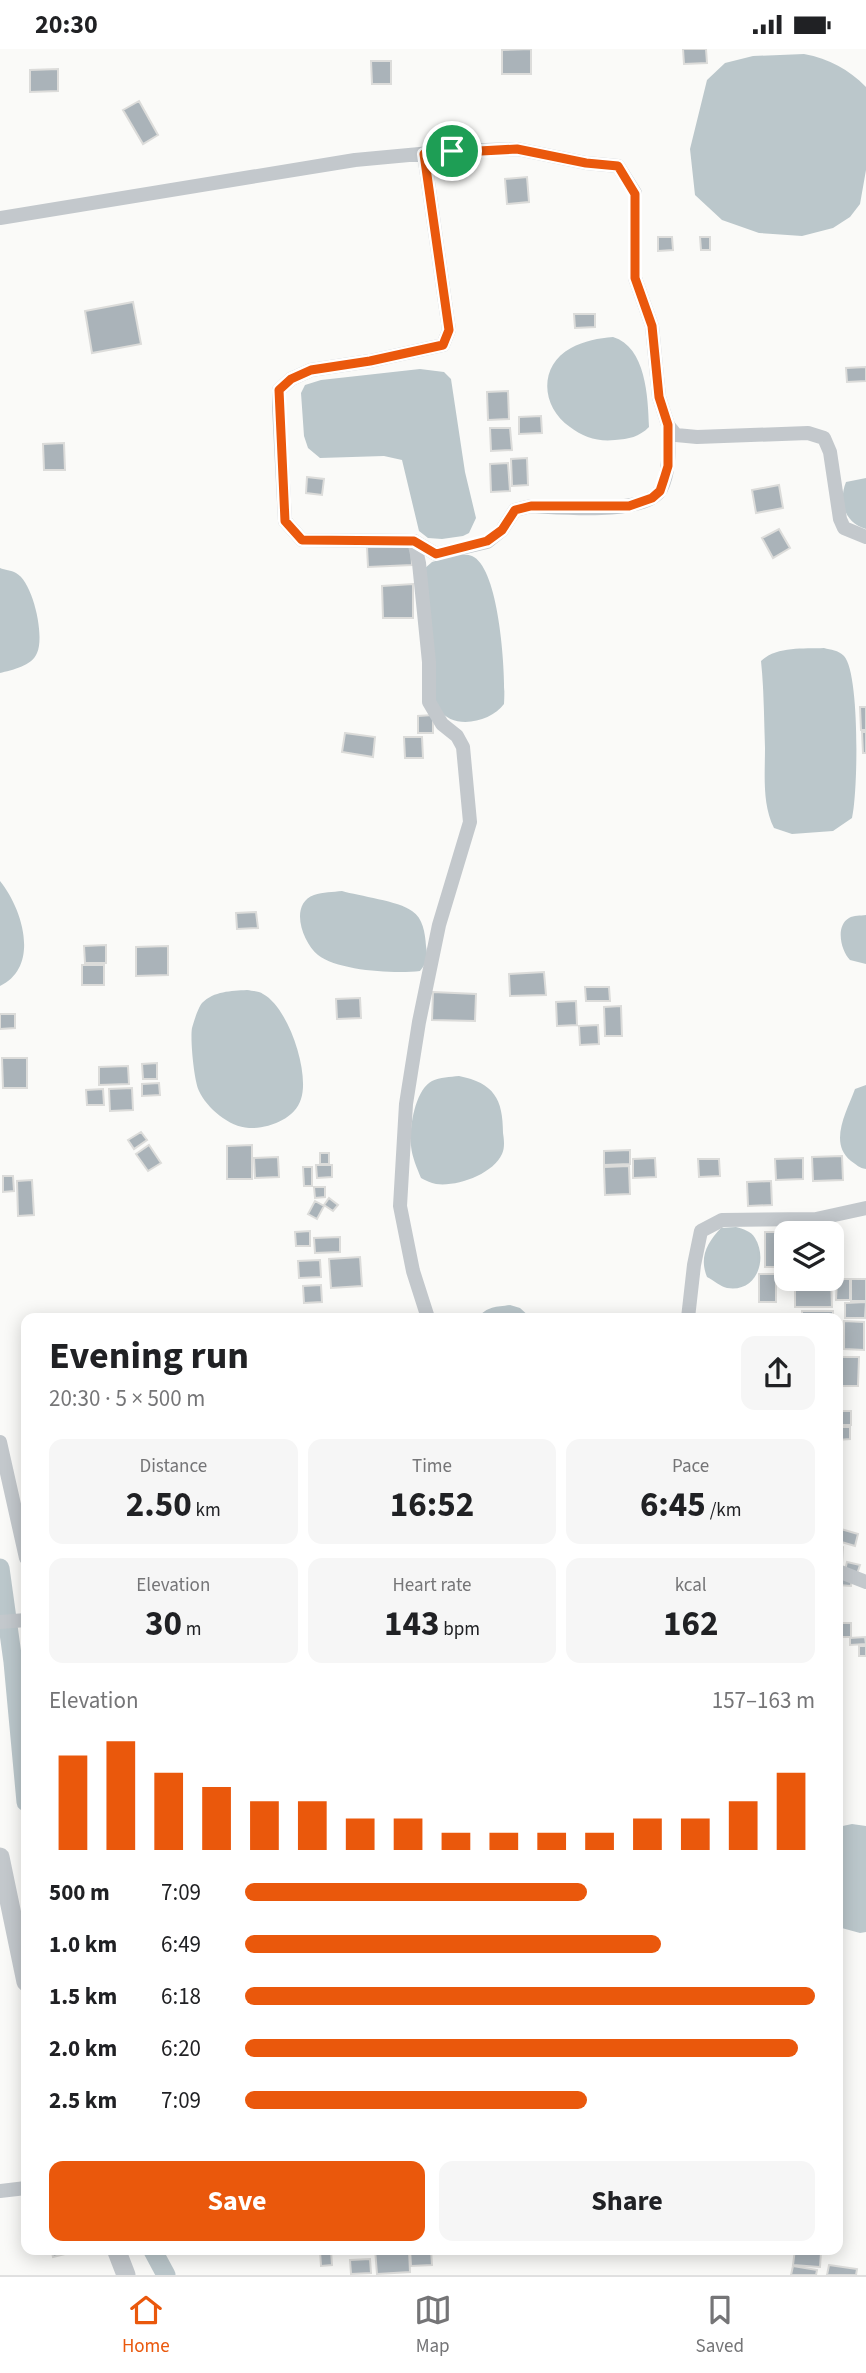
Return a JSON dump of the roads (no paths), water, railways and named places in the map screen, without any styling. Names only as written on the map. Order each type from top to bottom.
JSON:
[{"type":"street","points":[[0,218],[355,160],[424,154],[517,149],[586,163],[618,166],[635,194],[635,278],[652,326],[659,397],[668,425],[668,466],[660,491],[652,498],[629,506],[531,506],[515,510],[502,530],[487,541],[436,554],[414,541],[302,540],[285,521],[279,390],[291,379],[311,370],[370,361],[443,345],[449,330],[424,154]]},
{"type":"street","points":[[668,425],[677,435],[697,437],[808,433],[824,438],[831,451],[840,519],[844,528],[866,537]]},
{"type":"street","points":[[414,541],[419,563],[425,626],[429,702],[442,724],[457,736],[463,747],[470,822],[439,925],[406,1104],[400,1206],[413,1271],[426,1313]]},
{"type":"street","points":[[689,1313],[701,1231],[722,1220],[816,1219],[866,1208]]},
{"type":"street","points":[[0,1442],[21,1536]]},
{"type":"street","points":[[843,1573],[866,1581]]},
{"type":"street","points":[[0,1622],[21,1621]]},
{"type":"street","points":[[0,1857],[21,1959]]},
{"type":"street","points":[[0,2191],[21,2189]]},
{"type":"street","points":[[118,2255],[126,2275]]},
{"type":"waterway","points":[[0,1568],[21,1748]]},
{"type":"waterway","points":[[155,2255],[166,2275]]}]
